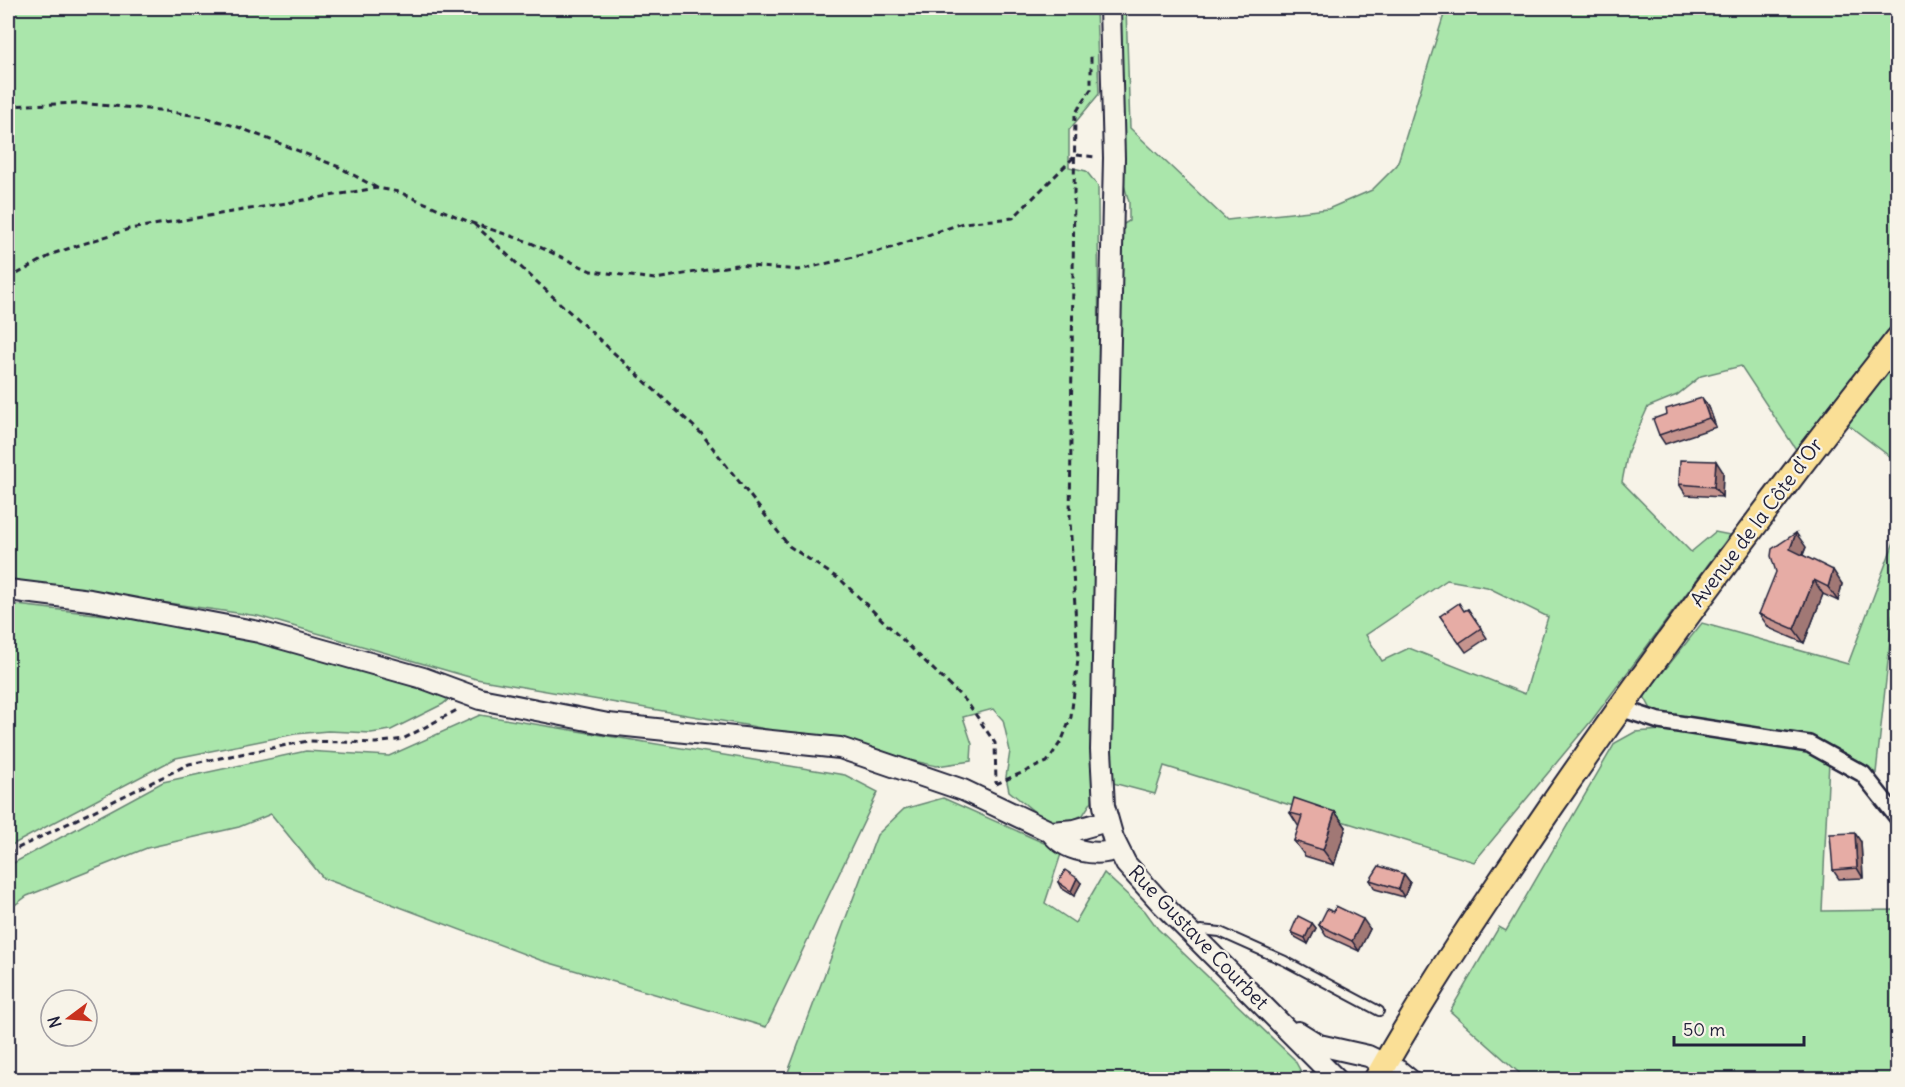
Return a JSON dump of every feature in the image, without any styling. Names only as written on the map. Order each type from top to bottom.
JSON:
[{"type":"main road","name":"Avenue de la Côte d'Or","points":[[1380,1071],[1455,947],[1690,609],[1898,339]]},
{"type":"street","name":"Rue Gustave Courbet","points":[[1110,8],[1114,158],[1101,760],[1102,790],[1107,821],[1126,864],[1193,936],[1287,1027],[1298,1042],[1337,1080]]},
{"type":"street","points":[[8,590],[90,600],[259,632],[423,678],[480,699],[608,724],[840,748],[963,790],[1052,832],[1060,841],[1086,851],[1103,853],[1118,848]]},
{"type":"street","points":[[1620,708],[1659,721],[1809,744],[1863,774],[1898,818]]},
{"type":"street","points":[[1052,832],[1075,830],[1107,821]]},
{"type":"street","name":"Rue Gustave Courbet","points":[[1287,1027],[1319,1045],[1368,1056],[1380,1071],[1410,1080]]},
{"type":"lane","points":[[1193,936],[1201,930],[1220,932],[1285,961],[1379,1011]]},
{"type":"path","points":[[996,784],[1047,762],[1062,740],[1071,717],[1078,659],[1070,520],[1075,114],[1091,89],[1091,47]]},
{"type":"path","points":[[8,106],[76,104],[159,110],[204,117],[238,127],[339,167],[377,188],[407,195],[472,223],[529,242],[591,271],[656,279],[737,265],[799,270],[887,249],[963,223],[1013,218],[1076,155],[1114,158]]},
{"type":"path","points":[[8,279],[55,253],[129,229],[377,188]]},
{"type":"path","points":[[472,223],[702,434],[789,546],[842,581],[968,702],[995,743],[997,805]]},
{"type":"path","points":[[8,853],[189,764],[308,741],[376,743],[403,739],[480,699]]},
{"type":"green space","points":[[8,8],[1096,8],[1099,94],[1069,130],[1069,167],[1086,171],[1098,186],[1099,417],[1092,651],[1094,768],[1092,801],[1083,815],[1066,823],[1047,822],[1009,791],[1006,777],[1010,751],[1003,720],[993,709],[963,717],[972,744],[971,761],[937,766],[751,726],[476,679],[258,616],[8,580]]},
{"type":"green space","points":[[1116,8],[1126,8],[1130,128],[1227,220],[1328,209],[1372,190],[1397,165],[1446,8],[1897,8],[1897,319],[1797,451],[1741,366],[1701,376],[1677,395],[1648,407],[1628,451],[1622,482],[1691,552],[1715,532],[1730,535],[1592,720],[1474,862],[1164,766],[1155,794],[1109,782],[1116,565],[1117,228],[1129,221],[1129,202],[1120,171]],"holes":[[[1447,580],[1487,587],[1548,617],[1525,694],[1409,648],[1382,661],[1366,635]]]},
{"type":"green space","points":[[1897,360],[1897,462],[1846,423]]},
{"type":"green space","points":[[1897,534],[1897,616],[1893,615],[1876,773],[1830,750],[1652,711],[1644,696],[1702,623],[1848,664]]},
{"type":"green space","points":[[8,604],[157,621],[284,646],[451,697],[443,704],[391,730],[371,733],[328,731],[295,734],[176,758],[8,847]]},
{"type":"green space","points":[[480,715],[845,775],[878,792],[766,1027],[540,960],[323,878],[271,814],[239,827],[147,848],[27,896],[8,910],[8,866],[163,782],[306,751],[389,756]]},
{"type":"green space","points":[[1662,730],[1785,746],[1808,751],[1829,761],[1822,911],[1897,910],[1897,1079],[1526,1079],[1450,1011],[1499,927],[1506,931],[1615,743],[1635,732]]},
{"type":"green space","points":[[943,798],[1062,851],[1045,903],[1075,923],[1104,873],[1145,911],[1158,929],[1294,1059],[1305,1079],[785,1080],[877,835],[904,809]]},
{"type":"building","points":[[1702,398],[1709,418],[1659,435],[1653,419],[1667,414],[1666,409]]},
{"type":"building","points":[[1680,460],[1716,461],[1714,487],[1679,484]]},
{"type":"building","points":[[1796,533],[1790,549],[1833,570],[1828,587],[1814,580],[1794,629],[1759,614],[1776,572],[1771,556],[1772,549]]},
{"type":"building","points":[[1459,603],[1464,611],[1468,609],[1481,628],[1459,643],[1440,616]]},
{"type":"building","points":[[1294,798],[1335,812],[1323,850],[1294,841],[1302,816],[1290,813]]},
{"type":"building","points":[[1855,833],[1857,868],[1833,870],[1830,834]]},
{"type":"building","points":[[1379,866],[1404,874],[1399,889],[1370,880]]},
{"type":"building","points":[[1065,870],[1077,878],[1071,891],[1058,882]]},
{"type":"building","points":[[1336,906],[1363,919],[1352,941],[1319,925],[1327,909],[1334,912]]},
{"type":"building","points":[[1298,916],[1312,923],[1305,938],[1291,932]]}]
